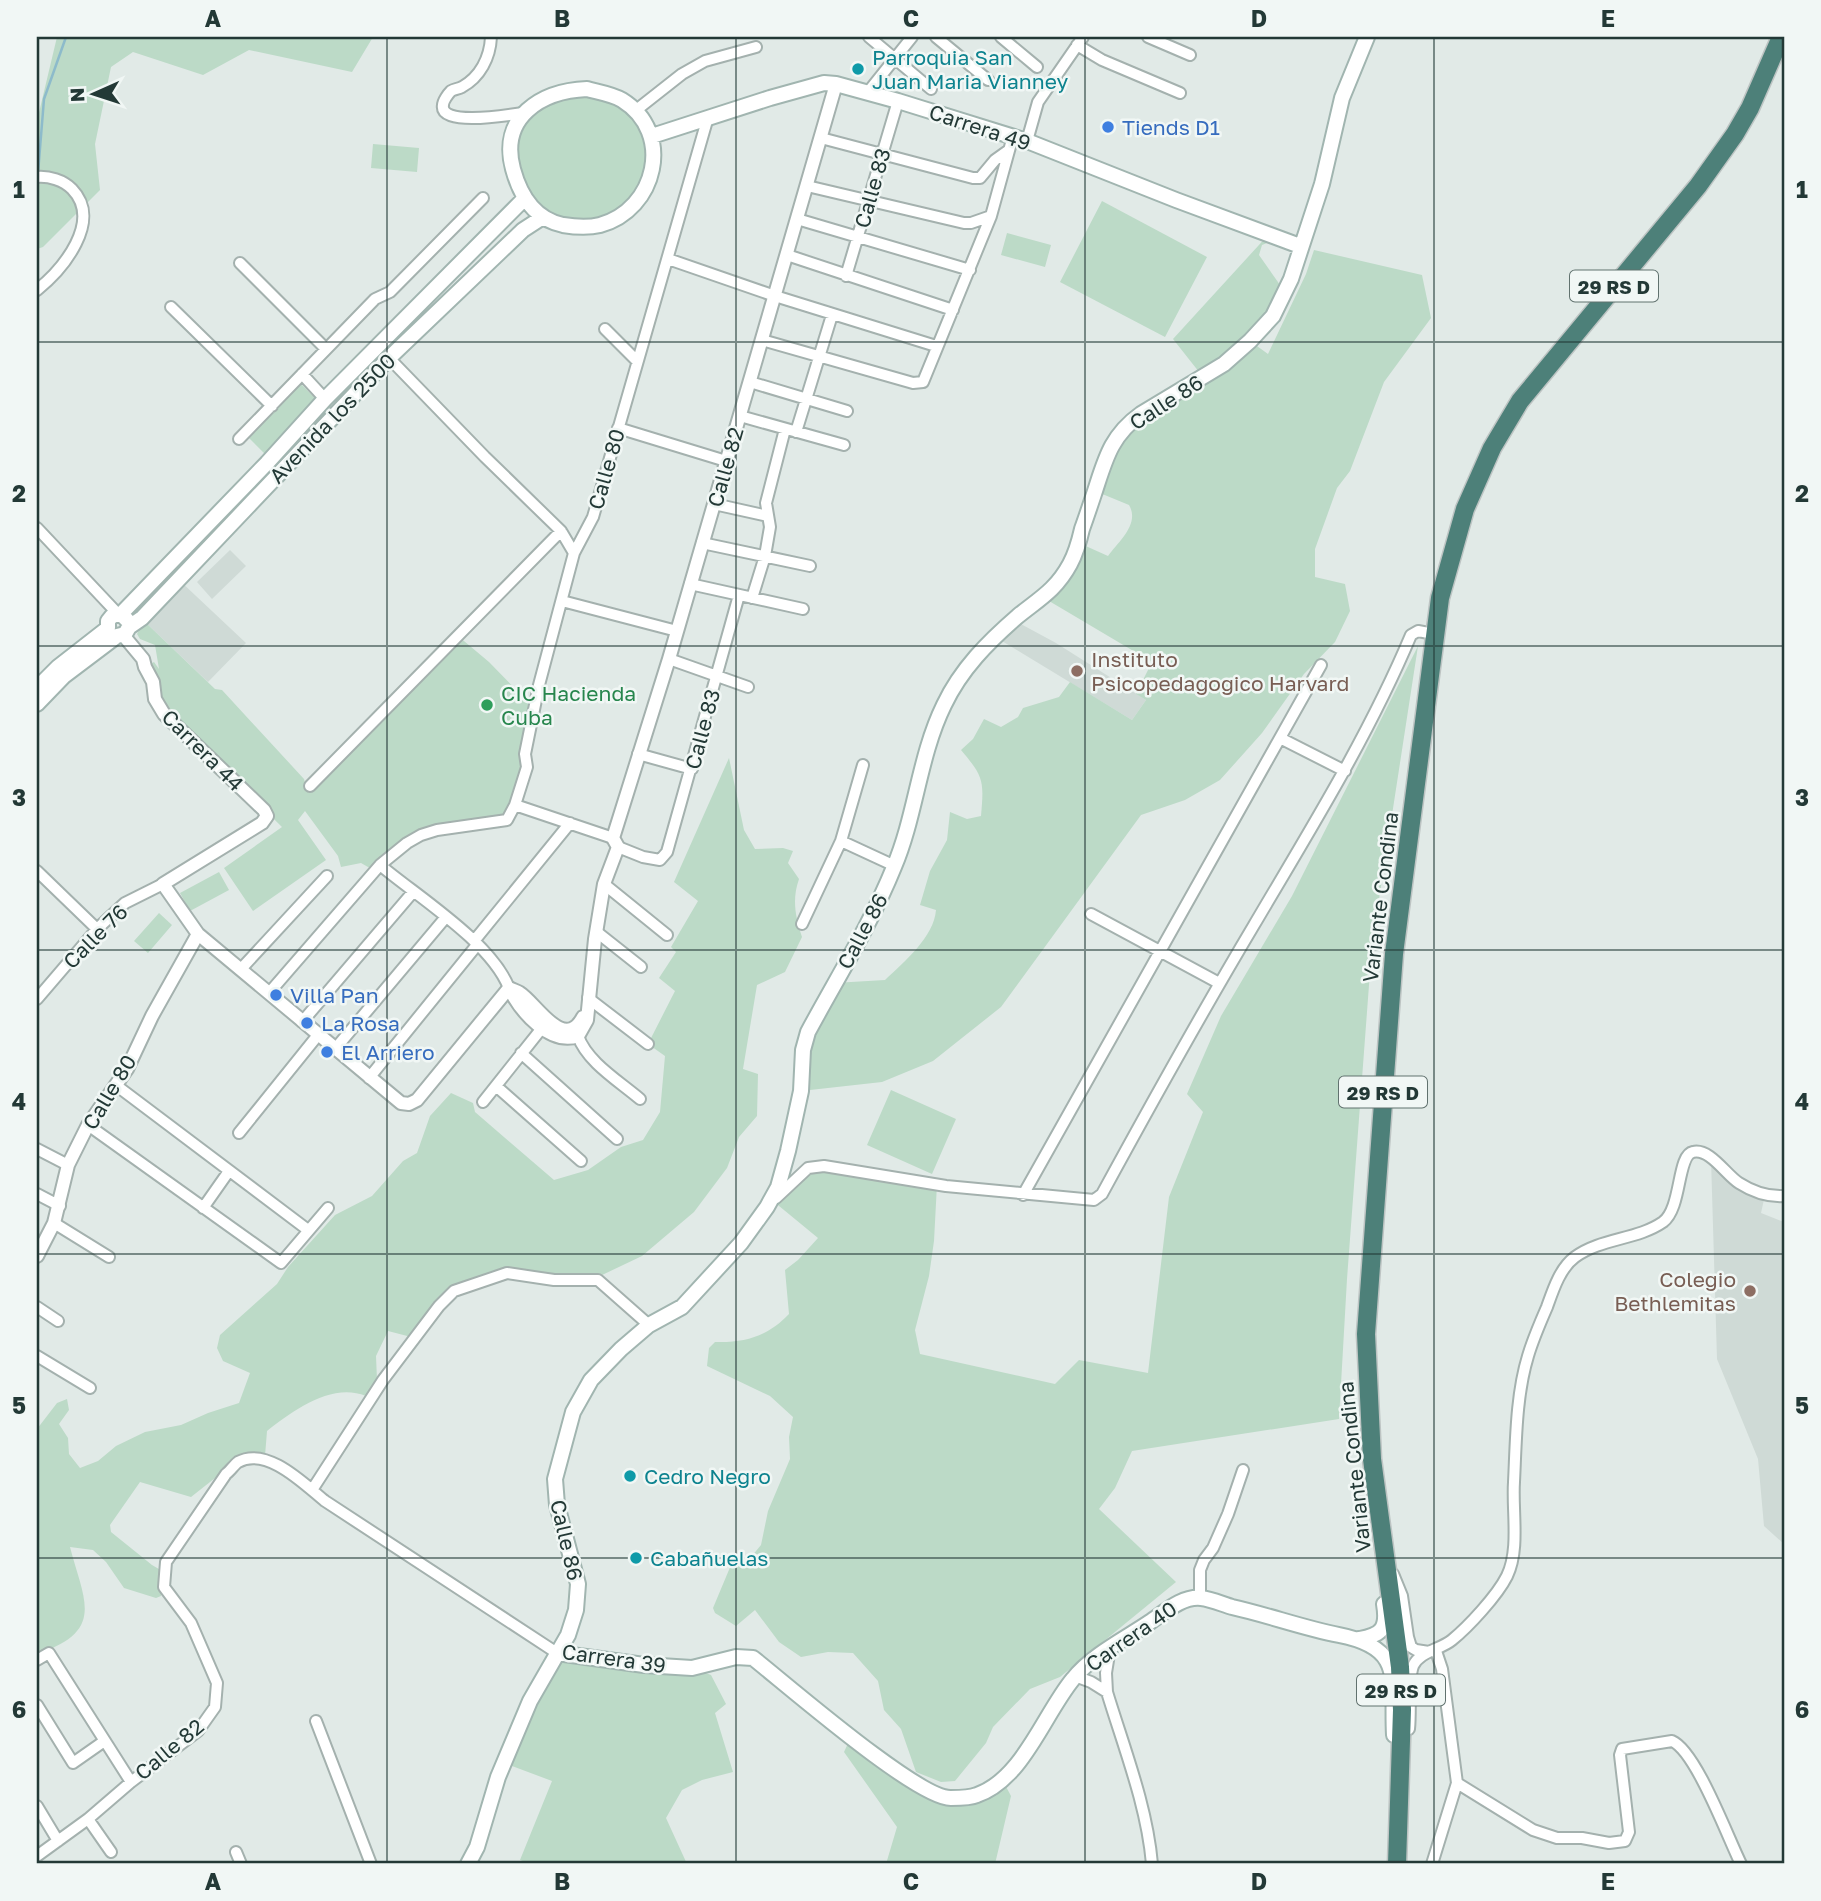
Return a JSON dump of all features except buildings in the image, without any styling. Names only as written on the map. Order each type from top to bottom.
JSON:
[{"type":"highway","name":"Variante Condina","points":[[1397,1864],[1402,1710],[1400,1667],[1372,1459],[1366,1334],[1398,915],[1434,634],[1445,572],[1475,484],[1520,401],[1698,186],[1735,134],[1770,67],[1781,37]]},
{"type":"main road","name":"Calle 86","points":[[468,1864],[477,1847],[498,1777],[530,1701],[568,1635],[579,1597],[557,1505],[555,1479],[573,1412],[591,1380],[649,1325],[688,1302],[741,1243],[767,1207],[778,1187],[788,1151],[801,1091],[803,1050],[808,1032],[895,866],[916,798],[926,752],[944,705],[966,667],[993,638],[1026,609],[1044,598],[1069,566],[1076,553],[1100,470],[1114,440],[1141,414],[1224,364],[1263,328],[1281,302],[1322,184],[1342,98],[1367,37]]},
{"type":"main road","name":"Carrera 49","points":[[652,136],[824,83],[836,85],[898,101],[1300,246]]},
{"type":"main road","points":[[587,89],[622,100],[635,111],[652,136],[655,146],[648,181],[636,201],[618,217],[600,225],[577,227],[556,223],[543,217],[524,199],[511,161],[515,128],[523,113],[553,93],[587,89]]},
{"type":"main road","name":"Avenida los 2500","points":[[37,704],[64,676],[121,628],[325,399],[524,199]]},
{"type":"main road","name":"Avenida los 2500","points":[[37,688],[58,667],[142,618],[389,358],[523,230],[543,217]]},
{"type":"main road","points":[[1360,1639],[1374,1636],[1382,1630],[1385,1623],[1378,1561],[1380,1517]]},
{"type":"main road","name":"Carrera 40","points":[[850,1737],[917,1786],[947,1798],[976,1796],[1003,1781],[1075,1676],[1110,1648],[1180,1601],[1200,1598],[1271,1615],[1315,1630],[1360,1639]]},
{"type":"main road","points":[[1360,1639],[1382,1652],[1391,1669],[1394,1739],[1400,1756]]},
{"type":"main road","name":"Carrera 39","points":[[557,1653],[644,1665],[692,1668],[736,1657],[753,1658],[850,1737]]},
{"type":"street","points":[[491,37],[487,58],[481,70],[472,80],[451,91],[442,108],[444,114],[462,118],[523,113]]},
{"type":"street","points":[[869,37],[931,89]]},
{"type":"street","points":[[868,92],[912,37]]},
{"type":"street","points":[[936,37],[988,80]]},
{"type":"street","points":[[1002,37],[1037,66]]},
{"type":"street","points":[[1149,37],[1189,55]]},
{"type":"street","points":[[762,340],[913,383],[923,382],[970,270],[1016,143],[1038,102],[1080,41],[1102,61],[1180,93]]},
{"type":"street","points":[[635,111],[705,61],[756,47]]},
{"type":"street","name":"Calle 82","points":[[578,1036],[587,1020],[604,884],[639,754],[836,85]]},
{"type":"street","name":"Calle 83","points":[[846,276],[898,101]]},
{"type":"street","name":"Calle 80","points":[[380,864],[421,835],[455,826],[507,820],[515,805],[527,767],[525,754],[539,685],[574,553],[593,517],[708,117]]},
{"type":"street","points":[[821,138],[973,178],[980,178],[995,160],[1016,143]]},
{"type":"street","points":[[37,290],[58,270],[79,238],[83,221],[78,197],[70,186],[40,177]]},
{"type":"street","points":[[807,186],[964,223],[991,216]]},
{"type":"street","points":[[239,439],[375,299],[390,292],[483,198]]},
{"type":"street","points":[[797,219],[970,270]]},
{"type":"street","points":[[787,255],[953,310]]},
{"type":"street","points":[[668,259],[832,315],[936,346]]},
{"type":"street","points":[[240,263],[326,349]]},
{"type":"street","points":[[171,307],[272,406]]},
{"type":"street","points":[[752,598],[765,556],[770,527],[766,503],[791,430],[807,398],[832,315]]},
{"type":"street","points":[[605,329],[637,361]]},
{"type":"street","points":[[389,358],[561,531],[574,553]]},
{"type":"street","points":[[302,374],[325,399]]},
{"type":"street","points":[[750,382],[847,411]]},
{"type":"street","points":[[740,416],[844,445]]},
{"type":"street","points":[[618,428],[726,461]]},
{"type":"street","points":[[714,504],[768,516]]},
{"type":"street","name":"Carrera 44","points":[[37,527],[144,659],[153,682],[155,699],[164,714],[264,810],[267,816]]},
{"type":"street","points":[[310,786],[561,531]]},
{"type":"street","points":[[702,542],[810,566]]},
{"type":"street","points":[[690,584],[803,609]]},
{"type":"street","name":"Calle 83","points":[[615,843],[643,857],[660,860],[667,852],[739,595]]},
{"type":"street","points":[[562,601],[677,631]]},
{"type":"street","points":[[767,1207],[808,1168],[824,1166],[946,1186],[1023,1195],[1094,1200],[1102,1195],[1219,984],[1345,771],[1386,695],[1411,635],[1418,631],[1434,634]]},
{"type":"street","points":[[669,659],[748,687]]},
{"type":"street","points":[[1023,1195],[1321,664]]},
{"type":"street","points":[[1280,738],[1345,771]]},
{"type":"street","points":[[639,754],[692,769]]},
{"type":"street","points":[[802,924],[841,841],[863,765]]},
{"type":"street","points":[[515,805],[570,823],[615,843]]},
{"type":"street","name":"Calle 76","points":[[37,999],[97,929],[125,903],[164,883],[262,823],[267,816]]},
{"type":"street","points":[[369,1078],[570,823]]},
{"type":"street","points":[[841,841],[895,866]]},
{"type":"street","points":[[270,993],[380,864],[476,943],[504,976],[514,1000],[542,1028],[554,1036],[578,1036],[581,1046],[640,1099]]},
{"type":"street","points":[[37,871],[97,929]]},
{"type":"street","points":[[241,969],[327,876]]},
{"type":"street","points":[[164,883],[198,934],[401,1103],[410,1104],[417,1100],[509,988]]},
{"type":"street","points":[[604,884],[667,935]]},
{"type":"street","points":[[302,1022],[413,892]]},
{"type":"street","points":[[1091,914],[1219,984]]},
{"type":"street","points":[[335,1049],[446,918]]},
{"type":"street","points":[[598,933],[641,967]]},
{"type":"street","name":"Calle 80","points":[[37,1256],[41,1238],[54,1223],[68,1166],[88,1125],[117,1086],[198,934]]},
{"type":"street","points":[[509,988],[521,993],[549,1021],[563,1029],[579,1023],[588,1001],[648,1044]]},
{"type":"street","points":[[483,1102],[542,1028]]},
{"type":"street","points":[[239,1133],[318,1035]]},
{"type":"street","points":[[521,1053],[617,1139]]},
{"type":"street","points":[[117,1086],[308,1230]]},
{"type":"street","points":[[496,1086],[581,1161]]},
{"type":"street","points":[[88,1125],[281,1263],[328,1208]]},
{"type":"street","points":[[37,1149],[68,1166]]},
{"type":"street","points":[[1400,1756],[1411,1712],[1411,1670],[1415,1661],[1451,1641],[1474,1619],[1506,1577],[1513,1545],[1514,1482],[1527,1356],[1553,1290],[1569,1263],[1592,1248],[1638,1234],[1663,1222],[1672,1213],[1678,1197],[1683,1162],[1688,1154],[1694,1151],[1705,1153],[1739,1183],[1771,1197],[1784,1196]]},
{"type":"street","points":[[203,1208],[229,1171]]},
{"type":"street","points":[[37,1194],[60,1206]]},
{"type":"street","points":[[54,1223],[109,1257]]},
{"type":"street","points":[[312,1490],[383,1380],[439,1306],[454,1291],[507,1273],[554,1280],[598,1280],[649,1325]]},
{"type":"street","points":[[37,1307],[58,1321]]},
{"type":"street","points":[[37,1356],[90,1388]]},
{"type":"street","name":"Carrera 39","points":[[164,1572],[166,1562],[226,1474],[237,1463],[252,1458],[268,1461],[557,1653]]},
{"type":"street","points":[[1200,1598],[1200,1570],[1228,1514],[1243,1470]]},
{"type":"street","points":[[1386,1558],[1402,1596],[1411,1647],[1433,1651]]},
{"type":"street","name":"Calle 82","points":[[37,1856],[198,1731],[215,1707],[217,1683],[191,1623],[164,1587],[164,1572]]},
{"type":"street","points":[[1110,1648],[1106,1673],[1107,1692],[1140,1802],[1152,1864]]},
{"type":"street","points":[[1432,1864],[1457,1783],[1441,1670],[1433,1651]]},
{"type":"street","points":[[37,1660],[49,1653],[103,1742],[131,1782]]},
{"type":"street","points":[[1075,1676],[1107,1692]]},
{"type":"street","points":[[37,1705],[73,1763],[103,1742]]},
{"type":"street","points":[[316,1721],[372,1864]]},
{"type":"street","points":[[1457,1783],[1533,1830],[1557,1838],[1582,1838],[1609,1843],[1625,1841],[1629,1832],[1620,1755],[1622,1749],[1672,1741],[1683,1748],[1711,1798],[1741,1864]]},
{"type":"street","points":[[37,1806],[58,1841]]},
{"type":"street","points":[[88,1819],[111,1852]]},
{"type":"street","points":[[236,1852],[241,1864]]},
{"type":"shaded area","points":[[230,550],[246,566],[212,599],[197,582]]},
{"type":"shaded area","points":[[179,580],[246,643],[208,682],[144,621]]},
{"type":"shaded area","name":"Instituto Psicopedagogico Harvard","points":[[1019,623],[1146,700],[1132,720],[997,638]]},
{"type":"shaded area","name":"Colegio Bethlemitas","points":[[1711,1159],[1765,1195],[1761,1213],[1784,1222],[1784,1544],[1764,1526],[1758,1459],[1717,1359]]},
{"type":"green space","points":[[57,37],[373,37],[352,72],[249,50],[203,75],[133,52],[111,67],[95,144],[100,190],[43,247],[37,249],[37,121]]},
{"type":"green space","points":[[602,92],[647,126],[652,166],[619,217],[556,223],[524,199],[511,145],[535,103]]},
{"type":"green space","points":[[373,144],[419,148],[417,172],[371,168]]},
{"type":"green space","points":[[1102,201],[1207,257],[1165,337],[1060,282]]},
{"type":"green space","points":[[1007,233],[1051,245],[1045,267],[1001,255]]},
{"type":"green space","points":[[1269,234],[1278,239],[1271,244],[1262,245],[1259,255],[1285,292],[1250,341],[1268,354],[1306,274],[1314,250],[1422,275],[1431,318],[1384,382],[1350,471],[1337,488],[1315,549],[1315,577],[1345,584],[1350,611],[1335,642],[1304,674],[1262,733],[1220,780],[1185,800],[1141,815],[1001,1007],[933,1061],[882,1082],[801,1091],[803,1060],[834,983],[885,980],[917,948],[930,930],[936,910],[920,905],[930,871],[947,840],[950,812],[967,819],[981,816],[981,780],[961,750],[973,739],[984,719],[1001,727],[1018,717],[1023,708],[1059,697],[1070,682],[1132,720],[1146,700],[1136,694],[1152,662],[1044,598],[1079,543],[1108,556],[1127,532],[1132,519],[1129,505],[1095,491],[1120,433],[1203,377],[1173,339]]},
{"type":"green space","points":[[299,382],[318,401],[265,454],[248,437]]},
{"type":"green space","points":[[144,621],[215,689],[222,690],[304,779],[306,786],[314,791],[310,786],[458,636],[489,662],[530,704],[527,767],[507,820],[425,828],[421,835],[375,871],[361,863],[341,867],[338,856],[305,811],[298,820],[326,860],[253,911],[224,868],[282,827],[164,705],[145,667],[154,662],[159,669],[155,645],[140,639],[137,634]]},
{"type":"green space","points":[[1418,646],[1372,945],[1339,1419],[1132,1451],[1115,1488],[1099,1509],[1176,1582],[1060,1677],[1030,1689],[993,1727],[986,1743],[955,1781],[941,1782],[916,1772],[901,1729],[884,1710],[878,1681],[853,1653],[828,1652],[801,1657],[779,1642],[755,1610],[736,1626],[715,1613],[713,1608],[731,1565],[751,1557],[761,1545],[768,1511],[790,1459],[789,1437],[793,1417],[770,1396],[707,1366],[709,1348],[715,1342],[756,1337],[773,1328],[789,1314],[785,1270],[818,1238],[773,1201],[813,1167],[937,1184],[929,1276],[915,1330],[920,1354],[1055,1384],[1079,1360],[1148,1373],[1169,1197],[1203,1112],[1187,1094],[1221,1016],[1292,896]]},
{"type":"green space","points":[[729,758],[744,830],[755,849],[783,848],[793,851],[788,863],[799,879],[795,908],[802,937],[785,972],[757,985],[743,1069],[758,1074],[757,1116],[739,1137],[727,1168],[694,1212],[642,1256],[600,1276],[554,1280],[507,1273],[457,1284],[415,1338],[388,1331],[376,1356],[377,1380],[366,1396],[339,1393],[301,1407],[267,1431],[265,1456],[243,1456],[191,1497],[140,1482],[110,1525],[111,1532],[164,1572],[161,1596],[156,1598],[124,1588],[106,1562],[93,1550],[70,1547],[85,1612],[73,1635],[59,1645],[37,1654],[37,1429],[57,1403],[67,1399],[69,1410],[59,1424],[68,1438],[69,1454],[80,1468],[98,1461],[116,1446],[145,1432],[181,1425],[239,1403],[250,1373],[223,1361],[217,1348],[220,1335],[277,1284],[288,1267],[335,1215],[372,1196],[403,1161],[417,1153],[430,1116],[451,1093],[473,1103],[475,1112],[554,1180],[588,1170],[621,1147],[643,1140],[660,1112],[665,1056],[648,1044],[675,991],[659,978],[676,952],[671,947],[698,901],[674,882]]},
{"type":"green space","points":[[219,872],[229,890],[190,911],[180,893]]},
{"type":"green space","points":[[159,913],[172,925],[148,953],[134,941]]},
{"type":"green space","points":[[891,1090],[956,1119],[932,1174],[867,1145]]},
{"type":"green space","points":[[560,1655],[692,1668],[711,1675],[726,1704],[715,1713],[733,1772],[702,1780],[682,1790],[666,1818],[687,1864],[531,1864],[520,1860],[552,1781],[507,1764]]},
{"type":"green space","points":[[851,1737],[940,1795],[976,1796],[1003,1781],[1011,1796],[995,1864],[886,1864],[897,1827],[844,1752]]},
{"type":"waterway","points":[[38,173],[44,99],[66,37]]},
{"type":"waterway","points":[[37,183],[37,195]]},
{"type":"place","name":"Parroquia San Juan Maria Vianney","points":[[858,69]]},
{"type":"place","name":"Tiends D1","points":[[1108,127]]},
{"type":"place","name":"Instituto Psicopedagogico Harvard","points":[[1077,671]]},
{"type":"place","name":"CIC Hacienda Cuba","points":[[487,705]]},
{"type":"place","name":"Villa Pan","points":[[276,995]]},
{"type":"place","name":"La Rosa","points":[[307,1023]]},
{"type":"place","name":"El Arriero","points":[[327,1052]]},
{"type":"place","name":"Colegio Bethlemitas","points":[[1750,1291]]},
{"type":"place","name":"Cedro Negro","points":[[630,1476]]},
{"type":"place","name":"Cabañuelas","points":[[636,1558]]}]
